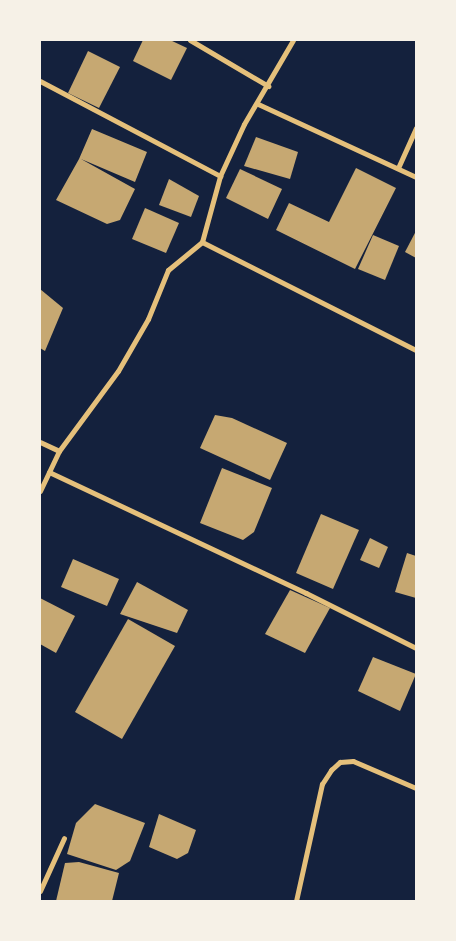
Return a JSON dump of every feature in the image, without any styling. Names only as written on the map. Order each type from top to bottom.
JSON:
[{"type":"street","points":[[190,40],[268,86]]},
{"type":"street","points":[[40,491],[59,451],[118,370],[148,319],[168,270],[202,242],[220,176],[244,124],[258,104],[293,40]]},
{"type":"street","points":[[40,81],[220,176]]},
{"type":"street","points":[[258,104],[416,177]]},
{"type":"street","points":[[398,168],[416,128]]},
{"type":"street","points":[[202,242],[415,349],[416,343]]},
{"type":"street","points":[[40,442],[59,451]]},
{"type":"street","points":[[49,472],[306,593],[416,648]]},
{"type":"street","points":[[296,901],[322,784],[331,770],[340,762],[353,761],[416,788]]},
{"type":"street","points":[[40,891],[64,838]]},
{"type":"building","points":[[143,40],[170,40],[187,48],[171,80],[133,61]]},
{"type":"building","points":[[88,51],[120,67],[99,108],[68,93]]},
{"type":"building","points":[[92,129],[147,152],[135,182],[81,159],[135,189],[120,220],[107,224],[56,200],[79,159]]},
{"type":"building","points":[[256,137],[298,152],[290,179],[244,166]]},
{"type":"building","points":[[356,168],[396,188],[355,269],[276,230],[289,203],[329,222]]},
{"type":"building","points":[[240,169],[282,189],[268,219],[226,198]]},
{"type":"building","points":[[169,179],[199,196],[191,217],[159,205]]},
{"type":"building","points":[[145,208],[179,223],[166,253],[132,239]]},
{"type":"building","points":[[416,231],[416,258],[405,252]]},
{"type":"building","points":[[373,235],[399,246],[385,280],[358,269]]},
{"type":"building","points":[[40,289],[63,308],[45,351],[40,348]]},
{"type":"building","points":[[215,415],[232,418],[287,443],[270,480],[200,448]]},
{"type":"building","points":[[222,468],[272,488],[254,532],[243,540],[200,523]]},
{"type":"building","points":[[321,514],[359,530],[333,589],[296,573]]},
{"type":"building","points":[[370,538],[388,547],[379,568],[360,560]]},
{"type":"building","points":[[407,553],[416,556],[416,598],[395,592]]},
{"type":"building","points":[[73,559],[119,579],[107,606],[61,587]]},
{"type":"building","points":[[137,582],[188,610],[177,633],[120,614]]},
{"type":"building","points":[[290,590],[330,608],[305,653],[265,634]]},
{"type":"building","points":[[40,598],[75,616],[56,653],[40,644]]},
{"type":"building","points":[[128,619],[175,646],[122,739],[75,712]]},
{"type":"building","points":[[373,657],[416,674],[400,711],[358,691]]},
{"type":"building","points":[[95,804],[145,823],[130,861],[116,870],[67,854],[76,823]]},
{"type":"building","points":[[159,814],[196,830],[188,853],[177,859],[149,847]]},
{"type":"building","points":[[79,862],[119,873],[112,901],[56,901],[65,863]]}]
